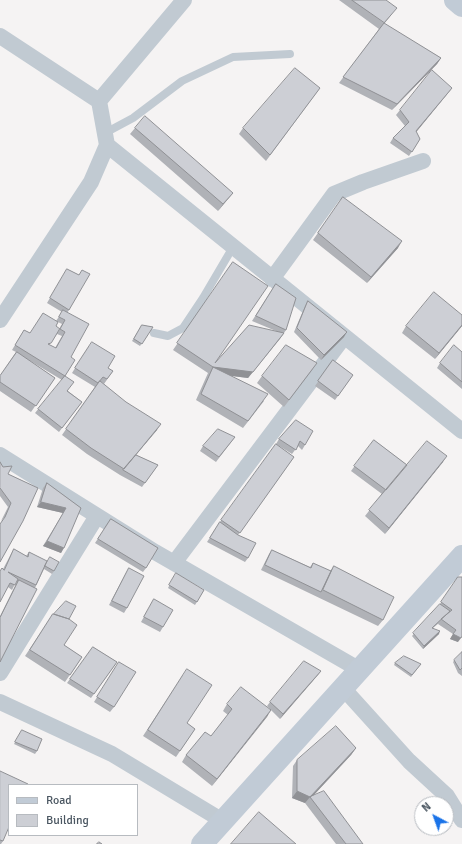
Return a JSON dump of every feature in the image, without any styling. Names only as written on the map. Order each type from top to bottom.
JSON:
[{"type":"street","points":[[99,101],[184,0]]},
{"type":"street","points":[[456,0],[462,6]]},
{"type":"street","points":[[0,36],[99,101],[106,139],[91,182],[0,320]]},
{"type":"street","points":[[106,139],[272,279],[462,431]]},
{"type":"street","points":[[272,279],[334,194],[423,161]]},
{"type":"street","points":[[174,564],[344,337]]},
{"type":"street","points":[[0,455],[174,564],[360,670]]},
{"type":"street","points":[[0,673],[97,516]]},
{"type":"street","points":[[202,844],[462,556]]},
{"type":"street","points":[[343,688],[409,761],[447,796],[462,820]]},
{"type":"street","points":[[0,702],[112,754],[223,820]]},
{"type":"lane","points":[[106,139],[182,81],[233,57],[290,54]]},
{"type":"lane","points":[[154,333],[168,336],[183,328],[203,298],[233,247]]},
{"type":"building","points":[[352,0],[386,0],[397,8],[384,23]]},
{"type":"building","points":[[384,23],[441,58],[397,104],[343,77]]},
{"type":"building","points":[[295,68],[320,88],[270,155],[243,128]]},
{"type":"building","points":[[432,70],[452,88],[416,131],[420,139],[412,152],[393,138],[409,122],[400,110]]},
{"type":"building","points":[[145,116],[233,193],[223,204],[135,128]]},
{"type":"building","points":[[343,197],[402,241],[371,277],[318,233]]},
{"type":"building","points":[[233,262],[268,286],[215,363],[249,325],[284,333],[253,372],[213,367],[177,343]]},
{"type":"building","points":[[67,269],[79,275],[82,270],[90,274],[69,310],[50,298]]},
{"type":"building","points":[[276,284],[296,298],[286,330],[256,316]]},
{"type":"building","points":[[434,292],[462,315],[462,325],[439,353],[406,326]]},
{"type":"building","points":[[308,301],[347,332],[324,355],[297,328]]},
{"type":"building","points":[[63,310],[89,324],[71,357],[75,360],[65,376],[15,345],[24,330],[30,333],[43,313],[58,322],[56,326],[60,329],[65,320],[59,317]],"holes":[[[60,329],[65,332],[56,348],[48,344],[51,343]]]},
{"type":"building","points":[[142,325],[153,327],[142,344],[134,339]]},
{"type":"building","points":[[92,342],[115,356],[108,368],[113,371],[107,379],[103,377],[98,383],[75,368]]},
{"type":"building","points":[[286,345],[317,363],[289,400],[262,376]]},
{"type":"building","points":[[454,345],[462,352],[462,382],[440,363]]},
{"type":"building","points":[[17,352],[55,378],[36,406],[0,382],[0,376]]},
{"type":"building","points":[[333,360],[353,375],[338,396],[318,381]]},
{"type":"building","points":[[213,367],[268,394],[248,421],[201,394]]},
{"type":"building","points":[[65,376],[74,382],[67,391],[82,402],[62,428],[38,409]]},
{"type":"building","points":[[100,381],[126,402],[161,424],[124,469],[91,448],[66,429]]},
{"type":"building","points":[[296,420],[313,431],[305,445],[300,441],[296,450],[279,439]]},
{"type":"building","points":[[218,429],[235,437],[219,457],[203,446]]},
{"type":"building","points":[[374,440],[407,465],[386,490],[354,466]]},
{"type":"building","points":[[427,441],[447,456],[389,528],[369,510]]},
{"type":"building","points":[[276,444],[294,457],[240,533],[221,520]]},
{"type":"building","points":[[136,455],[158,465],[145,483],[123,470]]},
{"type":"building","points":[[0,462],[3,467],[12,466],[8,474],[38,488],[23,521],[0,562],[0,524],[11,503],[0,488]]},
{"type":"building","points":[[47,483],[81,508],[64,548],[47,541],[66,508],[41,502]]},
{"type":"building","points":[[111,519],[158,548],[146,568],[98,539]]},
{"type":"building","points":[[220,522],[238,535],[256,543],[248,558],[210,538]]},
{"type":"building","points":[[14,549],[28,557],[29,552],[47,561],[36,585],[8,572],[18,579],[15,585],[10,583],[0,602],[0,571],[2,568],[4,570]]},
{"type":"building","points":[[272,550],[311,568],[313,563],[331,571],[321,592],[265,565]]},
{"type":"building","points":[[50,557],[59,562],[54,571],[45,566]]},
{"type":"building","points":[[334,566],[394,597],[383,620],[323,590]]},
{"type":"building","points":[[129,568],[144,576],[127,608],[112,601]]},
{"type":"building","points":[[176,573],[204,590],[197,602],[169,585]]},
{"type":"building","points":[[458,577],[462,577],[461,638],[453,634],[456,630],[441,619],[452,610],[441,602]]},
{"type":"building","points":[[19,580],[37,589],[0,662],[0,618]]},
{"type":"building","points":[[154,599],[173,610],[163,627],[144,617]]},
{"type":"building","points":[[66,601],[76,606],[69,619],[54,614]]},
{"type":"building","points":[[440,604],[450,611],[432,628],[440,631],[424,646],[413,633]]},
{"type":"building","points":[[53,614],[69,619],[77,625],[64,645],[82,657],[70,675],[30,650]]},
{"type":"building","points":[[93,647],[117,662],[94,694],[70,679]]},
{"type":"building","points":[[462,652],[462,668],[460,670],[454,660]]},
{"type":"building","points":[[404,656],[421,664],[412,675],[395,663]]},
{"type":"building","points":[[304,661],[321,671],[283,714],[270,702]]},
{"type":"building","points":[[119,662],[136,672],[114,707],[97,697]]},
{"type":"building","points":[[187,669],[212,685],[187,723],[195,729],[180,751],[148,730]]},
{"type":"building","points":[[241,687],[271,710],[217,779],[186,755],[205,732],[211,736],[232,709],[227,704]]},
{"type":"building","points":[[336,726],[356,748],[310,797],[297,791],[297,760]]},
{"type":"building","points":[[22,730],[42,739],[37,751],[15,742]]},
{"type":"building","points":[[0,771],[28,784],[8,784],[8,829],[3,841],[0,840]]},
{"type":"building","points":[[324,791],[363,844],[346,844],[310,797]]},
{"type":"building","points":[[259,812],[296,844],[231,844]]}]
